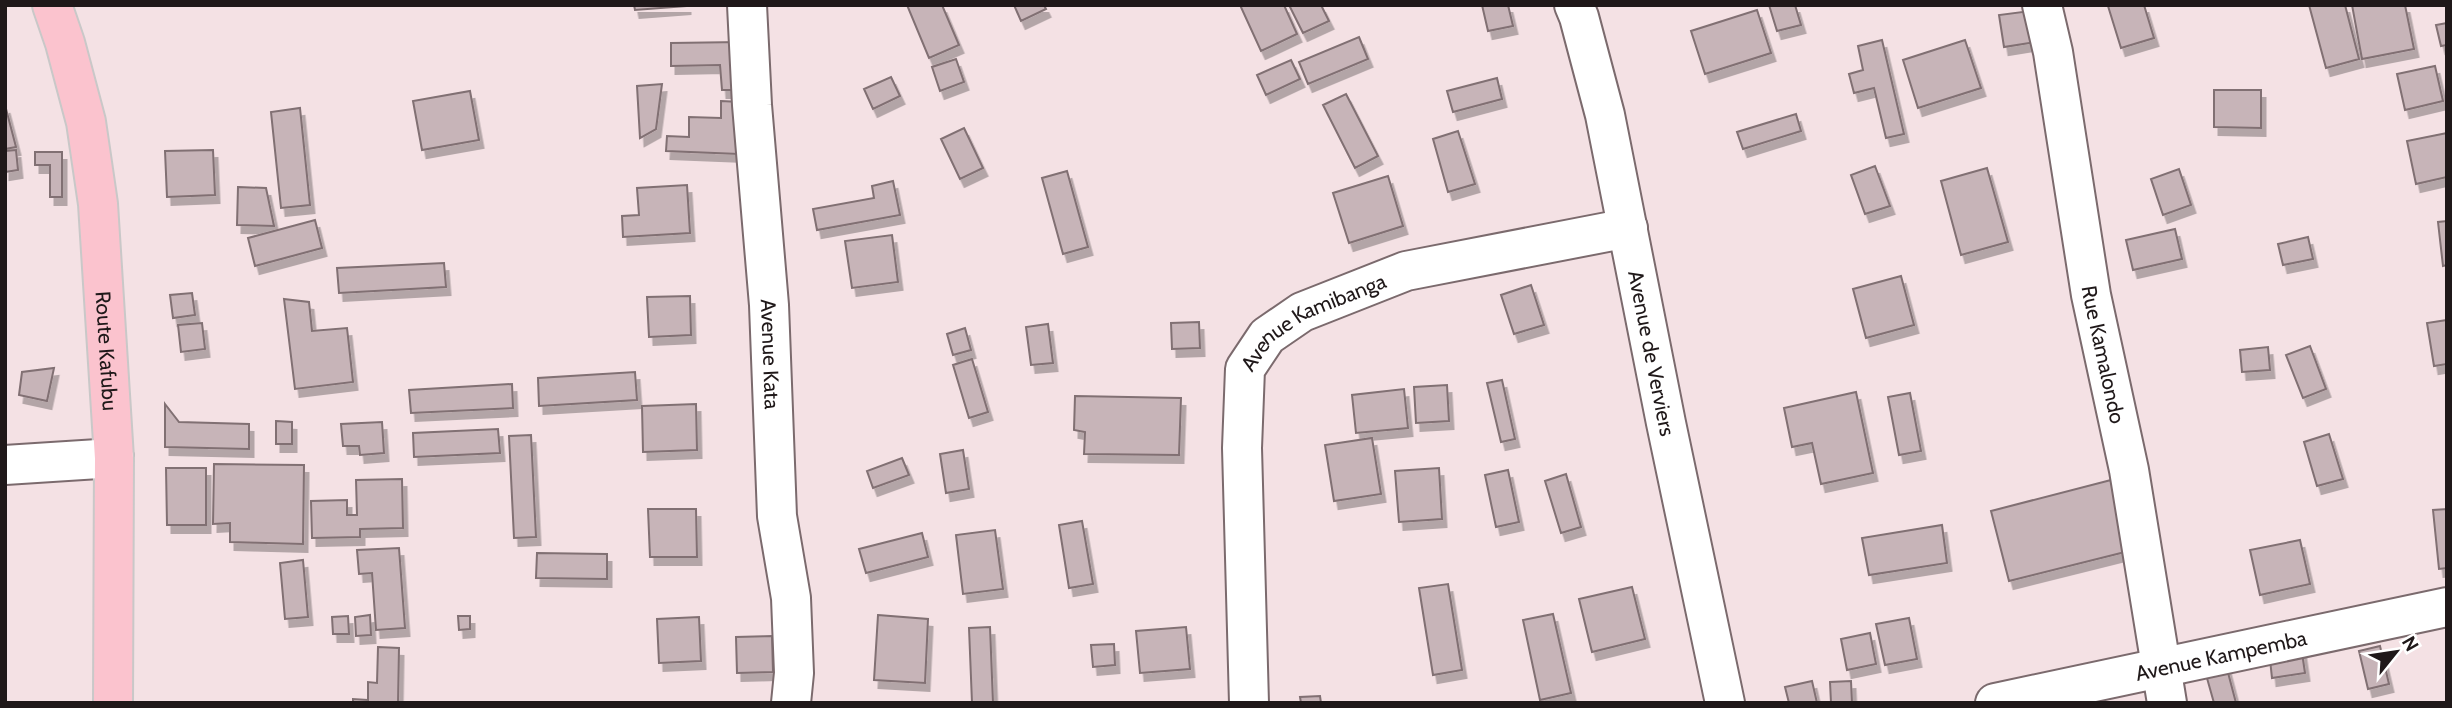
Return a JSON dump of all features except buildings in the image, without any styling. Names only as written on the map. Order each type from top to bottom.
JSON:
[{"type":"main road","name":"Route Kafubu","points":[[52,5],[86,122],[97,204],[114,458],[113,703]]},
{"type":"street","name":"Avenue Kata","points":[[747,5],[768,305],[776,516],[790,598],[794,673],[791,703]]},
{"type":"street","name":"Avenue de Verviers","points":[[1574,5],[1605,115],[1725,703]]},
{"type":"street","name":"Rue Kamalondo","points":[[2042,5],[2053,52],[2091,295],[2129,470],[2165,685]]},
{"type":"street","name":"Avenue Kamibanga","points":[[1249,703],[1242,448],[1245,369],[1267,336],[1302,312],[1406,271],[1628,228]]},
{"type":"street","points":[[5,465],[114,458]]},
{"type":"street","name":"Avenue Kampemba","points":[[1994,703],[2165,685],[2447,607]]}]
